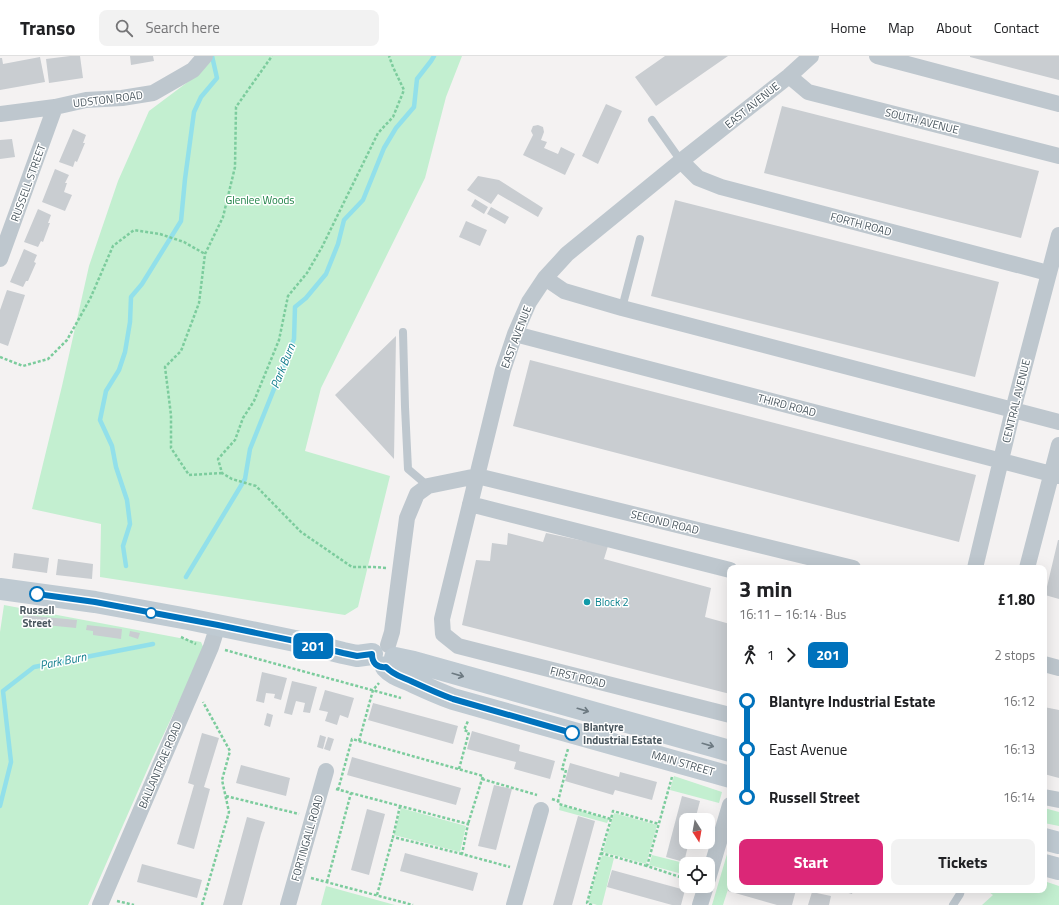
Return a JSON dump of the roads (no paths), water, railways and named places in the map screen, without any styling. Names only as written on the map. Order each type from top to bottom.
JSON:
[{"type":"main road","points":[[0,590],[95,602],[218,625],[357,656],[385,656],[420,664],[727,750]]},
{"type":"main road","name":"MAIN STREET","points":[[385,656],[390,671],[399,677],[412,681],[434,692],[453,699],[727,776]]},
{"type":"main road","points":[[1047,840],[1059,843]]},
{"type":"main road","points":[[1047,866],[1059,869]]},
{"type":"street","name":"UDSTON ROAD","points":[[0,114],[55,107],[86,100],[122,98],[153,93],[193,70],[205,56]]},
{"type":"street","name":"EAST AVENUE","points":[[442,620],[503,370],[515,334],[529,302],[545,278],[567,254],[681,161],[789,76],[811,56]]},
{"type":"street","points":[[877,56],[1059,104]]},
{"type":"street","name":"SOUTH AVENUE","points":[[789,76],[808,92],[1059,156]]},
{"type":"street","name":"RUSSELL STREET","points":[[0,259],[55,107]]},
{"type":"street","name":"FORTH ROAD","points":[[681,161],[698,178],[721,187],[1048,273]]},
{"type":"street","name":"CENTRAL AVENUE","points":[[976,565],[1013,410],[1059,235]]},
{"type":"street","points":[[545,278],[564,291],[622,308],[1059,422]]},
{"type":"street","name":"THIRD ROAD","points":[[515,334],[1055,475]]},
{"type":"street","points":[[1028,565],[1055,475],[1059,445]]},
{"type":"street","points":[[385,656],[392,632],[407,518],[417,494],[428,486],[477,476]]},
{"type":"street","name":"SECOND ROAD","points":[[477,476],[841,565]]},
{"type":"street","points":[[470,504],[727,569]]},
{"type":"street","name":"FIRST ROAD","points":[[442,620],[443,634],[458,646],[727,714]]},
{"type":"street","name":"BALLANTRAE ROAD","points":[[100,905],[211,647],[218,625]]},
{"type":"street","points":[[1047,665],[1059,668]]},
{"type":"street","name":"FORTINGALL ROAD","points":[[288,905],[324,779]]},
{"type":"street","points":[[1047,798],[1059,800]]},
{"type":"street","points":[[514,905],[545,802]]},
{"type":"street","points":[[714,857],[727,815]]},
{"type":"street","points":[[700,905],[704,893]]},
{"type":"lane","points":[[652,120],[681,161]]},
{"type":"lane","points":[[622,308],[640,239]]},
{"type":"lane","points":[[404,332],[404,407],[408,469],[428,486]]},
{"type":"lane","points":[[953,905],[960,893]]},
{"type":"waterway","points":[[126,566],[123,546],[130,524],[127,500],[116,467],[112,446],[100,420],[106,391],[119,370],[125,352],[130,322],[131,297],[142,284],[181,221],[194,112],[201,97],[217,78],[212,56]]},
{"type":"waterway","name":"Park Burn","points":[[186,577],[245,479],[250,449],[294,339],[295,307],[306,298],[326,274],[338,244],[344,220],[363,200],[384,148],[396,128],[414,107],[417,79],[434,56]]},
{"type":"waterway","name":"Park Burn","points":[[0,806],[11,762],[3,691],[34,667],[153,644]]},
{"type":"place","name":"Russell Street","points":[[37,594]]},
{"type":"place","name":"Block 2","points":[[587,602]]},
{"type":"place","name":"Blantyre Industrial Estate","points":[[572,733]]},
{"type":"park label","name":"Glenlee Woods","points":[[260,200]]}]
